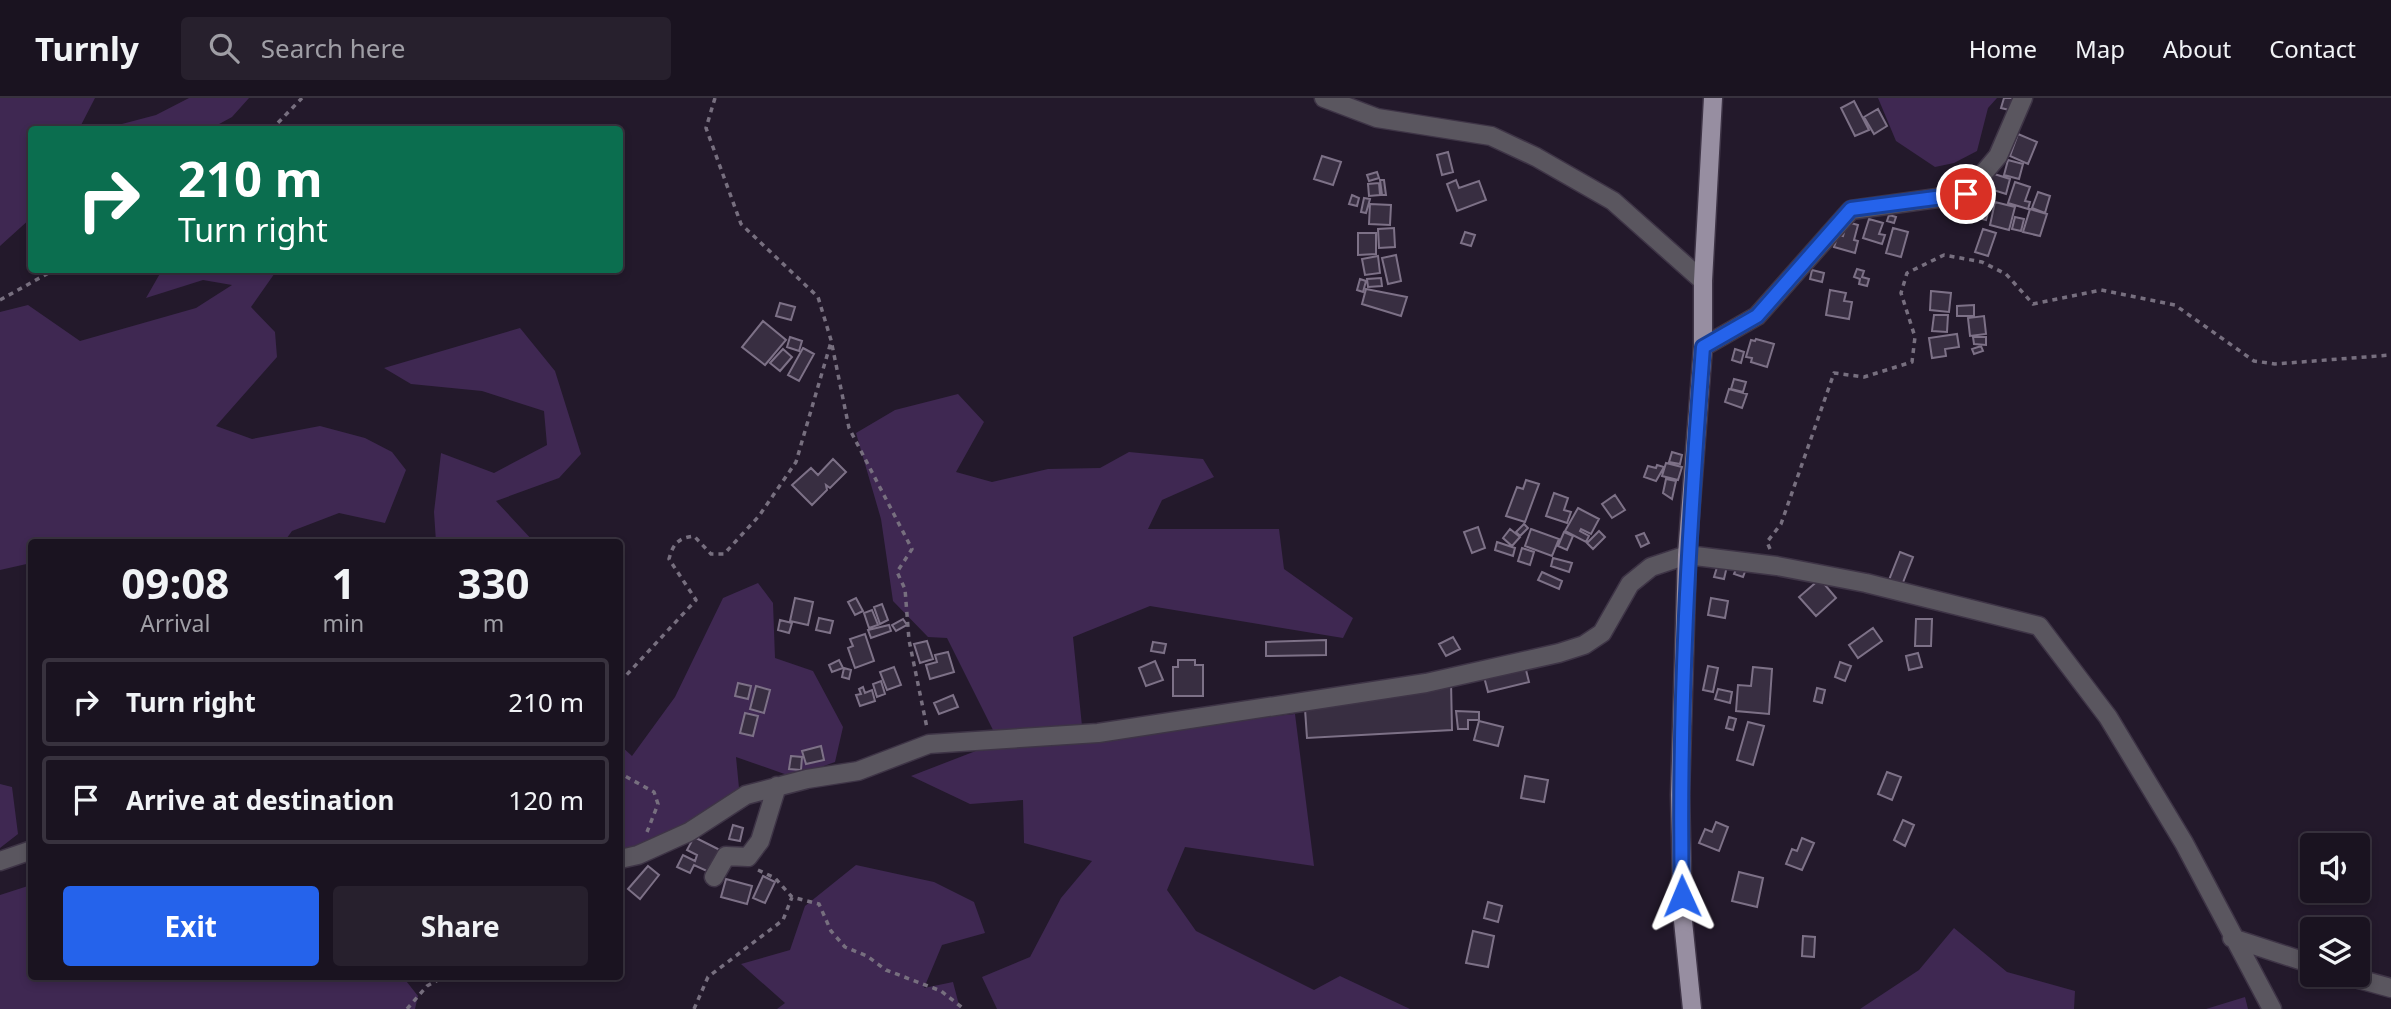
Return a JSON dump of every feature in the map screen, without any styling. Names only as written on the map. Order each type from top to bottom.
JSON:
[{"type":"main road","points":[[1692,1009],[1683,921],[1680,795],[1687,555],[1703,347],[1703,281],[1713,98]]},
{"type":"street","points":[[1324,98],[1377,118],[1491,136],[1613,201],[1703,281]]},
{"type":"street","points":[[1703,347],[1757,316],[1851,209],[1966,194],[1998,156],[2023,98]]},
{"type":"street","points":[[629,857],[689,832],[746,795],[777,786],[858,771],[929,744],[1098,733],[1426,683],[1559,653],[1584,645],[1602,633],[1630,584],[1651,567],[1687,555],[1777,566],[1866,583],[2039,626],[2108,717],[2184,843],[2272,1009]]},
{"type":"street","points":[[714,877],[726,856],[748,858],[760,841],[777,786]]},
{"type":"street","points":[[0,860],[28,851]]},
{"type":"street","points":[[2232,938],[2300,960]]},
{"type":"street","points":[[2370,982],[2391,988]]},
{"type":"path","points":[[275,126],[302,98]]},
{"type":"path","points":[[715,98],[706,128],[741,224],[818,297],[831,340],[849,428],[912,549],[897,572],[905,589],[909,640],[929,744]]},
{"type":"path","points":[[1777,566],[1767,542],[1781,524],[1834,373],[1864,377],[1912,362],[1915,337],[1901,293],[1908,273],[1944,255],[1982,262],[2006,274],[2033,304],[2101,290],[2175,305],[2254,360],[2275,364],[2391,355]]},
{"type":"path","points":[[0,300],[49,273]]},
{"type":"path","points":[[623,679],[696,600],[668,559],[672,547],[681,538],[694,536],[711,554],[724,554],[759,516],[796,462],[831,340]]},
{"type":"path","points":[[623,775],[654,792],[658,804],[629,857]]},
{"type":"path","points":[[757,869],[775,878],[792,897],[820,904],[831,932],[845,947],[867,956],[886,970],[941,991],[964,1009]]},
{"type":"path","points":[[694,1009],[708,977],[783,920],[792,897]]},
{"type":"path","points":[[407,1009],[427,986],[437,980]]},
{"type":"shaded area","points":[[0,98],[95,98],[81,126],[28,126],[28,221],[0,246]]},
{"type":"shaded area","points":[[189,98],[249,98],[232,117],[216,126],[114,126],[156,115]]},
{"type":"shaded area","points":[[1878,98],[1997,98],[1988,108],[1977,151],[1954,163],[1935,167],[1896,141]]},
{"type":"shaded area","points":[[160,273],[275,273],[251,307],[275,332],[277,357],[216,426],[252,439],[320,426],[365,438],[392,452],[406,470],[385,523],[339,513],[292,531],[286,539],[28,539],[28,564],[0,570],[0,312],[28,305],[80,341],[196,308],[232,285],[203,280],[146,298]]},
{"type":"shaded area","points":[[520,328],[555,371],[581,454],[559,478],[496,501],[531,539],[436,539],[434,512],[441,453],[494,473],[547,445],[544,411],[482,391],[411,384],[384,368]]},
{"type":"shaded area","points":[[958,394],[984,422],[956,472],[992,482],[1048,469],[1100,468],[1129,452],[1203,459],[1214,477],[1162,500],[1148,529],[1279,529],[1284,569],[1353,618],[1343,638],[1150,606],[1073,637],[1083,736],[1295,714],[1314,866],[1185,847],[1167,890],[1196,931],[1314,990],[1340,976],[1410,1009],[997,1009],[982,977],[1030,957],[1061,898],[1092,861],[1024,843],[1023,800],[970,804],[911,776],[999,742],[947,638],[928,637],[893,601],[881,519],[856,433],[895,410]]},
{"type":"shaded area","points":[[758,583],[773,603],[775,658],[813,671],[843,727],[835,762],[793,777],[736,757],[739,788],[715,817],[672,830],[632,849],[623,849],[623,748],[632,756],[675,697],[723,598]]},
{"type":"shaded area","points":[[0,784],[12,787],[18,834],[0,848]]},
{"type":"shaded area","points":[[856,865],[934,882],[974,902],[985,933],[942,945],[924,988],[953,982],[960,1009],[777,1009],[785,1003],[741,964],[790,950],[805,906]]},
{"type":"shaded area","points":[[28,886],[28,980],[405,980],[418,996],[415,1009],[0,1009],[0,895]]},
{"type":"shaded area","points":[[1954,928],[2007,972],[2075,991],[2074,1009],[1860,1009],[1919,970]]},
{"type":"shaded area","points":[[2245,997],[2248,1009],[2206,1009]]},
{"type":"building","points":[[2004,98],[2014,98],[2013,111],[2001,108]]},
{"type":"building","points":[[1854,101],[1869,130],[1855,136],[1841,108]]},
{"type":"building","points":[[1878,109],[1887,126],[1874,134],[1864,117]]},
{"type":"building","points":[[2018,134],[2037,142],[2028,164],[2010,156]]},
{"type":"building","points":[[1448,152],[1453,172],[1442,175],[1437,155]]},
{"type":"building","points":[[1322,156],[1341,162],[1333,185],[1314,179]]},
{"type":"building","points":[[2008,160],[2023,164],[2019,179],[2004,175]]},
{"type":"building","points":[[1377,172],[1379,178],[1369,181],[1367,175]]},
{"type":"building","points":[[1991,173],[2010,179],[2006,194],[1987,188]]},
{"type":"building","points":[[1380,180],[1384,180],[1386,195],[1382,195]]},
{"type":"building","points":[[1456,180],[1459,188],[1479,181],[1486,200],[1457,211],[1447,184]]},
{"type":"building","points":[[2015,182],[2030,187],[2025,201],[2030,202],[2028,209],[2008,203]]},
{"type":"building","points":[[1379,183],[1380,195],[1369,196],[1368,184]]},
{"type":"building","points":[[2038,192],[2050,196],[2045,213],[2032,208]]},
{"type":"building","points":[[1977,194],[1992,197],[1986,220],[1971,216]]},
{"type":"building","points":[[1352,195],[1359,198],[1357,206],[1349,204]]},
{"type":"building","points":[[1364,198],[1370,199],[1366,213],[1361,212]]},
{"type":"building","points":[[1995,202],[2015,207],[2009,230],[1990,225]]},
{"type":"building","points":[[1370,204],[1391,205],[1390,225],[1369,224]]},
{"type":"building","points":[[2030,209],[2047,214],[2040,236],[2023,232]]},
{"type":"building","points":[[1889,215],[1896,217],[1894,223],[1887,221]]},
{"type":"building","points":[[2015,217],[2024,219],[2021,231],[2012,229]]},
{"type":"building","points":[[1869,219],[1883,223],[1879,234],[1885,235],[1882,244],[1863,238]]},
{"type":"building","points":[[1847,222],[1858,225],[1854,240],[1858,241],[1855,253],[1834,247],[1838,235],[1843,236]]},
{"type":"building","points":[[1394,228],[1395,247],[1379,248],[1378,229]]},
{"type":"building","points":[[1893,228],[1908,232],[1901,257],[1886,253]]},
{"type":"building","points":[[1983,229],[1996,233],[1988,256],[1975,252]]},
{"type":"building","points":[[1465,232],[1475,235],[1471,246],[1461,243]]},
{"type":"building","points":[[1358,233],[1376,233],[1376,254],[1358,255]]},
{"type":"building","points":[[1396,255],[1401,281],[1388,284],[1382,258]]},
{"type":"building","points":[[1378,256],[1380,273],[1365,275],[1362,259]]},
{"type":"building","points":[[1857,269],[1864,271],[1862,277],[1869,279],[1867,286],[1859,284],[1860,279],[1854,277]]},
{"type":"building","points":[[1812,270],[1824,273],[1822,282],[1810,279]]},
{"type":"building","points":[[1381,278],[1382,286],[1368,287],[1367,279]]},
{"type":"building","points":[[1360,279],[1366,281],[1363,292],[1357,290]]},
{"type":"building","points":[[1366,289],[1407,297],[1401,316],[1362,304]]},
{"type":"building","points":[[1830,290],[1846,293],[1844,301],[1852,302],[1849,319],[1826,315]]},
{"type":"building","points":[[1931,291],[1951,293],[1949,312],[1930,310]]},
{"type":"building","points":[[780,303],[795,307],[791,320],[776,316]]},
{"type":"building","points":[[1974,305],[1974,316],[1957,316],[1957,306]]},
{"type":"building","points":[[1934,315],[1948,315],[1947,332],[1932,331]]},
{"type":"building","points":[[1984,316],[1986,334],[1970,336],[1968,318]]},
{"type":"building","points":[[763,321],[786,340],[765,365],[742,347]]},
{"type":"building","points":[[1957,334],[1959,347],[1945,349],[1946,356],[1932,358],[1929,338]]},
{"type":"building","points":[[790,337],[802,341],[799,351],[787,347]]},
{"type":"building","points":[[1973,337],[1986,337],[1986,345],[1974,344]]},
{"type":"building","points":[[1751,340],[1774,344],[1767,367],[1751,362],[1752,358],[1746,357]]},
{"type":"building","points":[[1981,346],[1983,351],[1974,354],[1972,349]]},
{"type":"building","points":[[803,348],[814,354],[799,381],[788,375]]},
{"type":"building","points":[[783,349],[792,357],[780,371],[770,363]]},
{"type":"building","points":[[1735,349],[1744,352],[1741,363],[1732,360]]},
{"type":"building","points":[[1734,379],[1746,382],[1743,392],[1731,389]]},
{"type":"building","points":[[1729,389],[1747,394],[1742,408],[1725,402]]},
{"type":"building","points":[[1672,452],[1682,455],[1680,464],[1669,462]]},
{"type":"building","points":[[833,459],[846,472],[830,488],[826,485],[827,490],[812,505],[792,485],[811,468],[818,475]]},
{"type":"building","points":[[1666,463],[1682,467],[1678,480],[1662,476]]},
{"type":"building","points":[[1657,465],[1664,467],[1656,481],[1644,477],[1648,466],[1656,468]]},
{"type":"building","points":[[1666,479],[1676,481],[1672,499],[1663,493]]},
{"type":"building","points":[[1526,480],[1539,484],[1525,522],[1506,516],[1517,487],[1523,489]]},
{"type":"building","points":[[1554,493],[1568,498],[1564,510],[1571,512],[1567,523],[1546,516]]},
{"type":"building","points":[[1615,495],[1625,510],[1612,518],[1602,504]]},
{"type":"building","points":[[1578,508],[1599,519],[1591,534],[1581,529],[1580,531],[1589,536],[1586,542],[1565,531]]},
{"type":"building","points":[[1524,524],[1528,528],[1520,536],[1516,532]]},
{"type":"building","points":[[1478,527],[1485,548],[1472,553],[1464,532]]},
{"type":"building","points":[[1510,529],[1520,537],[1512,546],[1503,538]]},
{"type":"building","points":[[1531,529],[1559,539],[1552,556],[1525,546]]},
{"type":"building","points":[[1599,531],[1605,537],[1593,549],[1587,543]]},
{"type":"building","points":[[1564,532],[1573,536],[1567,550],[1558,546]]},
{"type":"building","points":[[1644,533],[1649,543],[1641,547],[1636,536]]},
{"type":"building","points":[[1497,542],[1515,548],[1513,556],[1495,550]]},
{"type":"building","points":[[1522,548],[1534,552],[1530,565],[1518,561]]},
{"type":"building","points":[[1900,552],[1913,557],[1902,585],[1889,580]]},
{"type":"building","points":[[1553,558],[1572,563],[1569,572],[1551,566]]},
{"type":"building","points":[[1718,564],[1727,566],[1724,579],[1714,577]]},
{"type":"building","points":[[1737,567],[1746,569],[1743,577],[1734,574]]},
{"type":"building","points":[[1542,572],[1562,581],[1559,589],[1538,580]]},
{"type":"building","points":[[1820,579],[1836,598],[1816,616],[1799,597]]},
{"type":"building","points":[[795,598],[813,602],[808,625],[790,621]]},
{"type":"building","points":[[856,598],[863,611],[855,615],[848,602]]},
{"type":"building","points":[[1711,598],[1728,601],[1725,618],[1708,615]]},
{"type":"building","points":[[882,604],[888,620],[880,624],[874,607]]},
{"type":"building","points":[[872,610],[878,625],[869,628],[864,613]]},
{"type":"building","points":[[819,618],[833,621],[830,633],[816,630]]},
{"type":"building","points":[[903,619],[907,625],[896,631],[892,625]]},
{"type":"building","points":[[1916,619],[1932,619],[1931,646],[1915,646]]},
{"type":"building","points":[[780,620],[792,623],[789,633],[778,630]]},
{"type":"building","points":[[889,625],[891,631],[871,638],[868,630]]},
{"type":"building","points":[[1873,628],[1882,641],[1858,658],[1849,645]]},
{"type":"building","points":[[865,634],[874,661],[855,668],[848,648],[853,646],[850,639]]},
{"type":"building","points":[[1453,637],[1460,649],[1446,656],[1439,644]]},
{"type":"building","points":[[1326,640],[1326,655],[1266,656],[1266,642]]},
{"type":"building","points":[[927,641],[933,659],[920,663],[914,644]]},
{"type":"building","points":[[1153,642],[1166,644],[1164,653],[1151,651]]},
{"type":"building","points":[[948,652],[954,672],[930,679],[926,665],[937,662],[935,655]]},
{"type":"building","points":[[1918,653],[1922,667],[1909,670],[1906,656]]},
{"type":"building","points":[[839,660],[843,668],[832,672],[829,665]]},
{"type":"building","points":[[1178,660],[1195,660],[1195,665],[1203,665],[1203,696],[1173,696],[1173,667],[1178,667]]},
{"type":"building","points":[[1155,661],[1163,680],[1146,686],[1139,668]]},
{"type":"building","points":[[1524,662],[1529,682],[1488,692],[1483,673]]},
{"type":"building","points":[[1840,662],[1851,666],[1845,681],[1835,677]]},
{"type":"building","points":[[1708,666],[1718,668],[1713,692],[1703,690]]},
{"type":"building","points":[[894,667],[901,685],[887,690],[880,672]]},
{"type":"building","points":[[1753,667],[1772,669],[1769,714],[1736,711],[1738,685],[1751,686]]},
{"type":"building","points":[[844,668],[851,670],[849,679],[842,677]]},
{"type":"building","points":[[881,681],[885,694],[877,697],[873,684]]},
{"type":"building","points":[[1451,681],[1452,730],[1307,738],[1305,709]]},
{"type":"building","points":[[738,683],[751,686],[748,699],[735,696]]},
{"type":"building","points":[[756,686],[770,690],[764,713],[750,709]]},
{"type":"building","points":[[863,687],[865,693],[872,690],[875,701],[860,706],[856,695],[861,694],[859,689]]},
{"type":"building","points":[[1817,688],[1825,690],[1822,703],[1814,701]]},
{"type":"building","points":[[1718,689],[1732,692],[1730,703],[1715,699]]},
{"type":"building","points":[[953,695],[958,707],[939,714],[934,703]]},
{"type":"building","points":[[1456,711],[1479,712],[1479,720],[1468,720],[1468,729],[1458,729]]},
{"type":"building","points":[[745,713],[758,716],[753,736],[740,733]]},
{"type":"building","points":[[1729,717],[1736,719],[1733,730],[1726,728]]},
{"type":"building","points":[[1479,721],[1503,727],[1498,746],[1474,740]]},
{"type":"building","points":[[1748,722],[1764,726],[1753,765],[1737,760]]},
{"type":"building","points":[[821,746],[824,760],[806,764],[802,751]]},
{"type":"building","points":[[791,756],[802,757],[801,770],[789,769]]},
{"type":"building","points":[[1887,772],[1901,777],[1892,800],[1878,794]]},
{"type":"building","points":[[1525,776],[1548,780],[1544,802],[1521,798]]},
{"type":"building","points":[[1903,820],[1914,825],[1905,846],[1894,840]]},
{"type":"building","points":[[1716,822],[1728,827],[1719,851],[1699,843],[1705,829],[1712,832]]},
{"type":"building","points":[[733,825],[743,828],[740,841],[729,839]]},
{"type":"building","points":[[694,837],[720,850],[709,872],[694,865],[690,873],[677,867],[683,855],[695,861],[697,855],[687,850]]},
{"type":"building","points":[[1802,838],[1814,843],[1802,870],[1786,864],[1792,849],[1797,851]]},
{"type":"building","points":[[648,866],[659,875],[640,899],[628,889]]},
{"type":"building","points":[[1739,872],[1763,878],[1757,907],[1732,901]]},
{"type":"building","points":[[763,876],[775,882],[765,903],[753,898]]},
{"type":"building","points":[[726,879],[752,886],[747,904],[721,897]]},
{"type":"building","points":[[1488,902],[1502,906],[1498,922],[1484,918]]},
{"type":"building","points":[[1473,931],[1494,936],[1488,967],[1466,963]]},
{"type":"building","points":[[1803,936],[1815,937],[1814,957],[1802,956]]},
{"type":"route","points":[[1682,896],[1680,795],[1687,555],[1703,347],[1757,316],[1851,209],[1884,207],[1966,194]]}]
